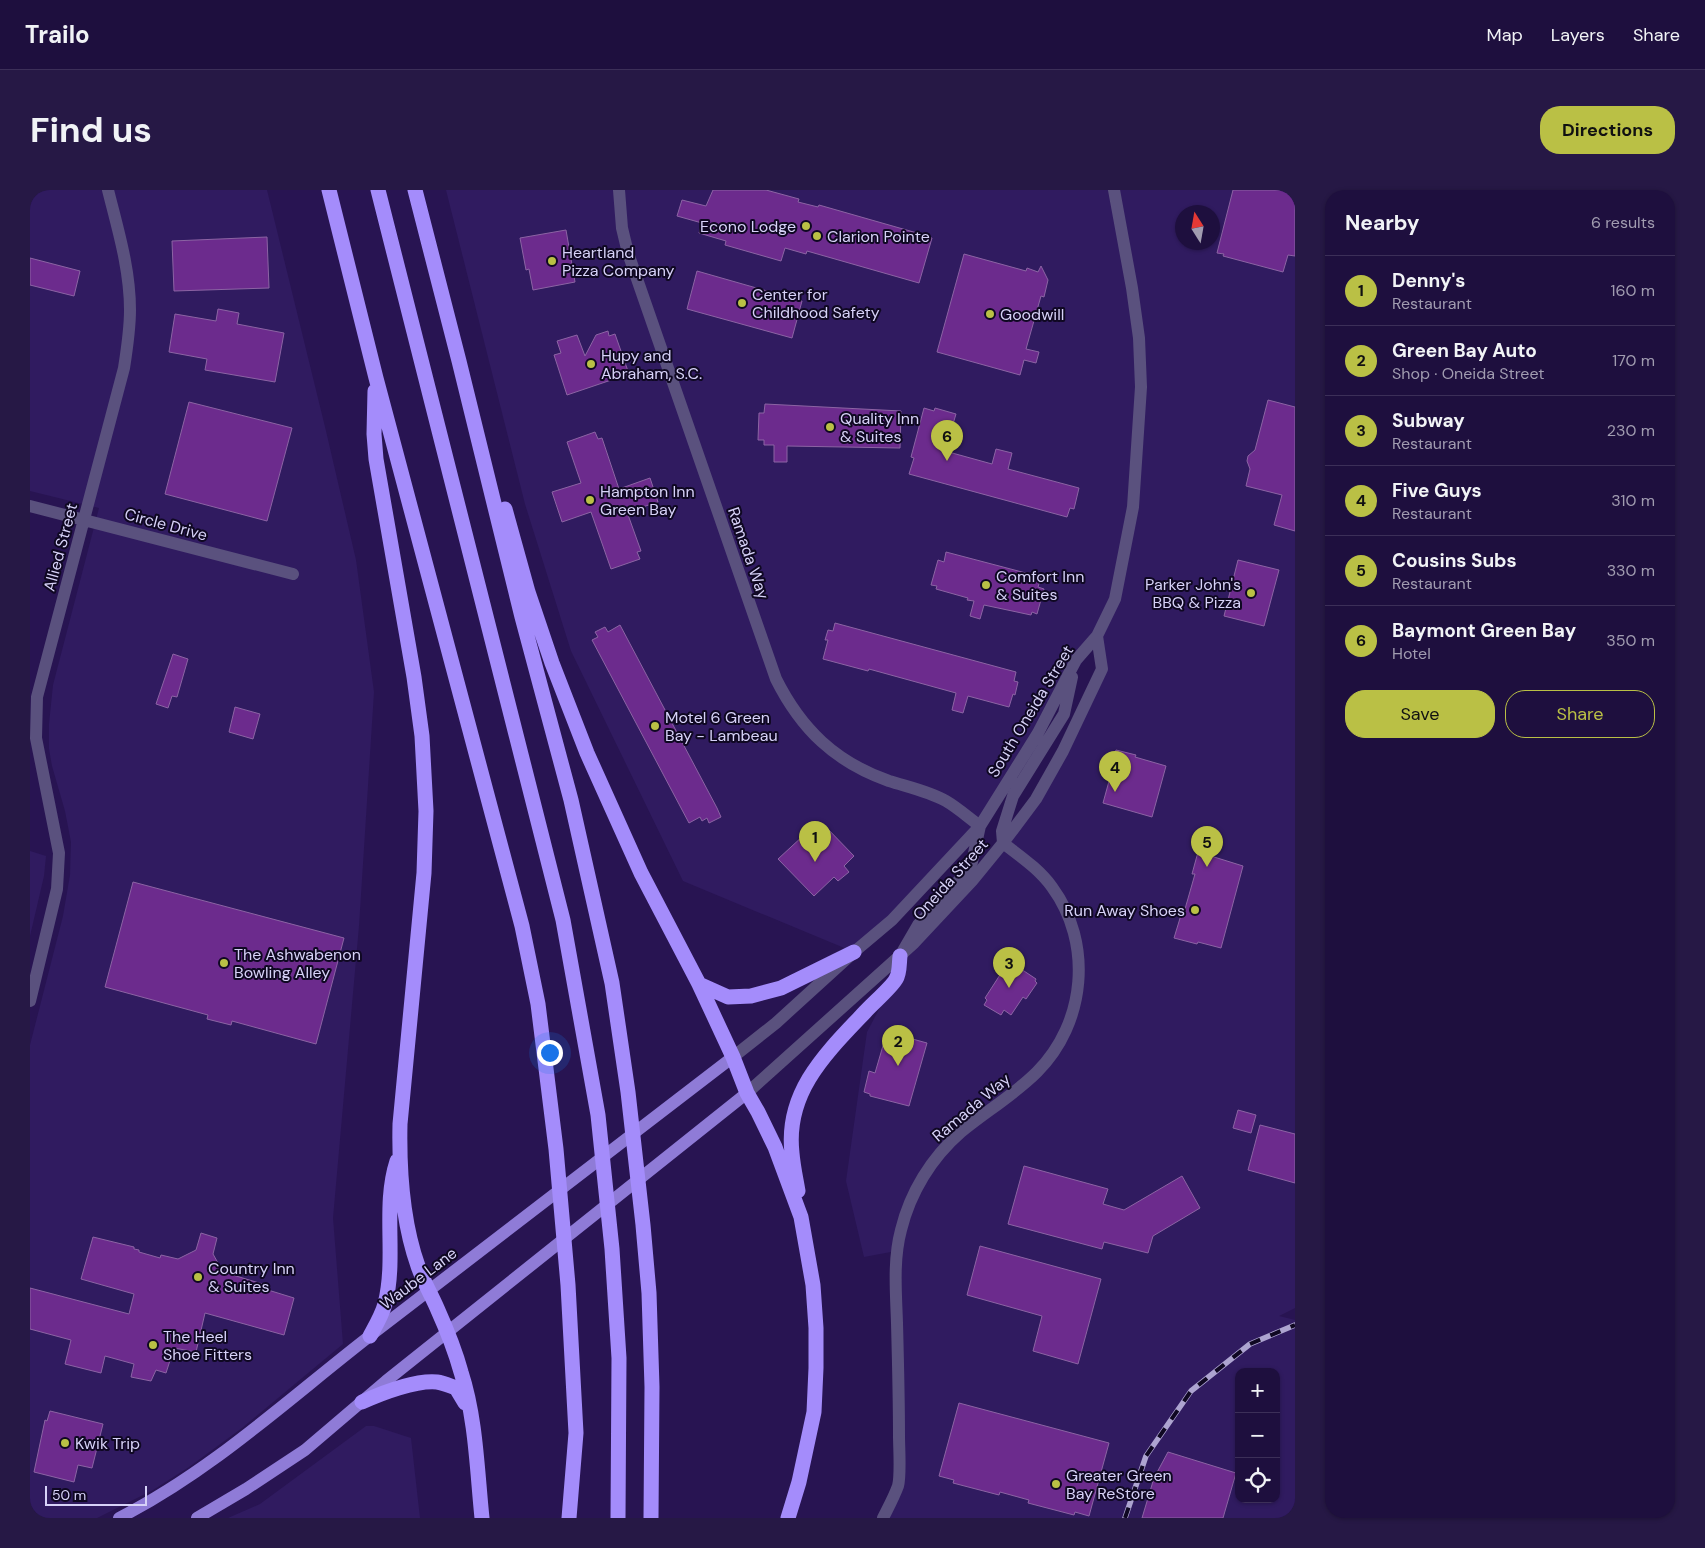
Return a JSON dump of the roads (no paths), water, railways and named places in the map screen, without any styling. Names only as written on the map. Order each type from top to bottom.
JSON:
[{"type":"highway","points":[[328,190],[376,378],[522,926],[538,1004],[556,1149],[568,1285],[576,1433],[569,1518]]},
{"type":"highway","points":[[378,190],[563,920],[598,1115],[612,1249],[619,1358],[618,1518]]},
{"type":"highway","points":[[415,190],[585,858],[612,983],[628,1092],[649,1293],[652,1388],[650,1518]]},
{"type":"highway","points":[[376,378],[374,434],[376,459],[418,707],[426,792],[425,858],[402,1104],[400,1150],[404,1202],[409,1232],[418,1265],[461,1370],[470,1413],[482,1518]]},
{"type":"highway","points":[[470,406],[484,431],[528,592],[552,663],[587,753],[641,873],[699,984],[733,1057],[747,1094],[775,1148],[801,1217]]},
{"type":"highway","points":[[699,984],[728,997],[750,996],[781,988],[854,952]]},
{"type":"highway","points":[[788,1518],[799,1482],[814,1412],[816,1368],[813,1285],[792,1152],[792,1131],[795,1111],[809,1076],[842,1036],[897,978],[900,956]]},
{"type":"highway","points":[[370,1336],[382,1313],[388,1292],[390,1272],[390,1190],[400,1150]]},
{"type":"highway","points":[[362,1402],[378,1394],[422,1382],[440,1382],[456,1388],[470,1413]]},
{"type":"main road","name":"Waube Lane","points":[[119,1518],[175,1486],[213,1460],[370,1336],[733,1057]]},
{"type":"main road","points":[[197,1518],[299,1455],[447,1332],[747,1094]]},
{"type":"street","name":"Allied Street","points":[[30,1001],[57,889],[60,853],[36,738],[37,697],[124,368],[128,340],[129,283],[108,190]]},
{"type":"street","name":"Ramada Way","points":[[619,190],[622,228],[628,253],[776,679],[786,700],[818,740],[840,758],[864,771],[926,792],[947,802],[980,826]]},
{"type":"street","name":"South Oneida Street","points":[[733,1057],[776,1023],[892,920],[980,826],[1038,733],[1076,660],[1098,636],[1115,599],[1133,507],[1141,388],[1139,338],[1114,190]]},
{"type":"street","name":"Circle Drive","points":[[30,506],[293,574]]},
{"type":"street","name":"Oneida Street","points":[[747,1094],[900,956],[972,881],[1004,843],[1036,799],[1063,751],[1102,669],[1098,636]]},
{"type":"street","points":[[1004,843],[1002,831],[1013,796],[1064,714],[1076,660]]},
{"type":"street","points":[[900,956],[918,926],[954,887],[972,862],[980,826]]},
{"type":"street","name":"Ramada Way","points":[[883,1518],[899,1485],[899,1391],[895,1277],[896,1251],[907,1210],[927,1169],[942,1151],[960,1133],[1023,1085],[1051,1057],[1066,1030],[1078,994],[1078,949],[1073,927],[1064,906],[1052,887],[1036,868],[1004,843]]},
{"type":"railway","points":[[1125,1518],[1146,1456],[1191,1391],[1250,1344],[1295,1325]]},
{"type":"place","name":"Econo Lodge","points":[[806,226]]},
{"type":"place","name":"Clarion Pointe","points":[[817,236]]},
{"type":"place","name":"Heartland Pizza Company","points":[[552,261]]},
{"type":"place","name":"Center for Childhood Safety","points":[[742,303]]},
{"type":"place","name":"Goodwill","points":[[990,314]]},
{"type":"place","name":"Hupy and Abraham, S.C.","points":[[591,364]]},
{"type":"place","name":"Quality Inn & Suites","points":[[830,427]]},
{"type":"place","name":"Baymont Green Bay","points":[[947,461]]},
{"type":"place","name":"Hampton Inn Green Bay","points":[[590,500]]},
{"type":"place","name":"Comfort Inn & Suites","points":[[986,585]]},
{"type":"place","name":"Parker John's BBQ & Pizza","points":[[1251,593]]},
{"type":"place","name":"Motel 6 Green Bay - Lambeau","points":[[655,726]]},
{"type":"place","name":"Five Guys","points":[[1115,792]]},
{"type":"place","name":"Denny's","points":[[815,862]]},
{"type":"place","name":"Cousins Subs","points":[[1207,867]]},
{"type":"place","name":"Run Away Shoes","points":[[1195,910]]},
{"type":"place","name":"The Ashwabenon Bowling Alley","points":[[224,963]]},
{"type":"place","name":"Subway","points":[[1009,988]]},
{"type":"place","name":"Green Bay Auto","points":[[898,1066]]},
{"type":"place","name":"Country Inn & Suites","points":[[198,1277]]},
{"type":"place","name":"The Heel Shoe Fitters","points":[[153,1345]]},
{"type":"place","name":"Kwik Trip","points":[[65,1443]]},
{"type":"place","name":"Greater Green Bay ReStore","points":[[1056,1484]]}]
